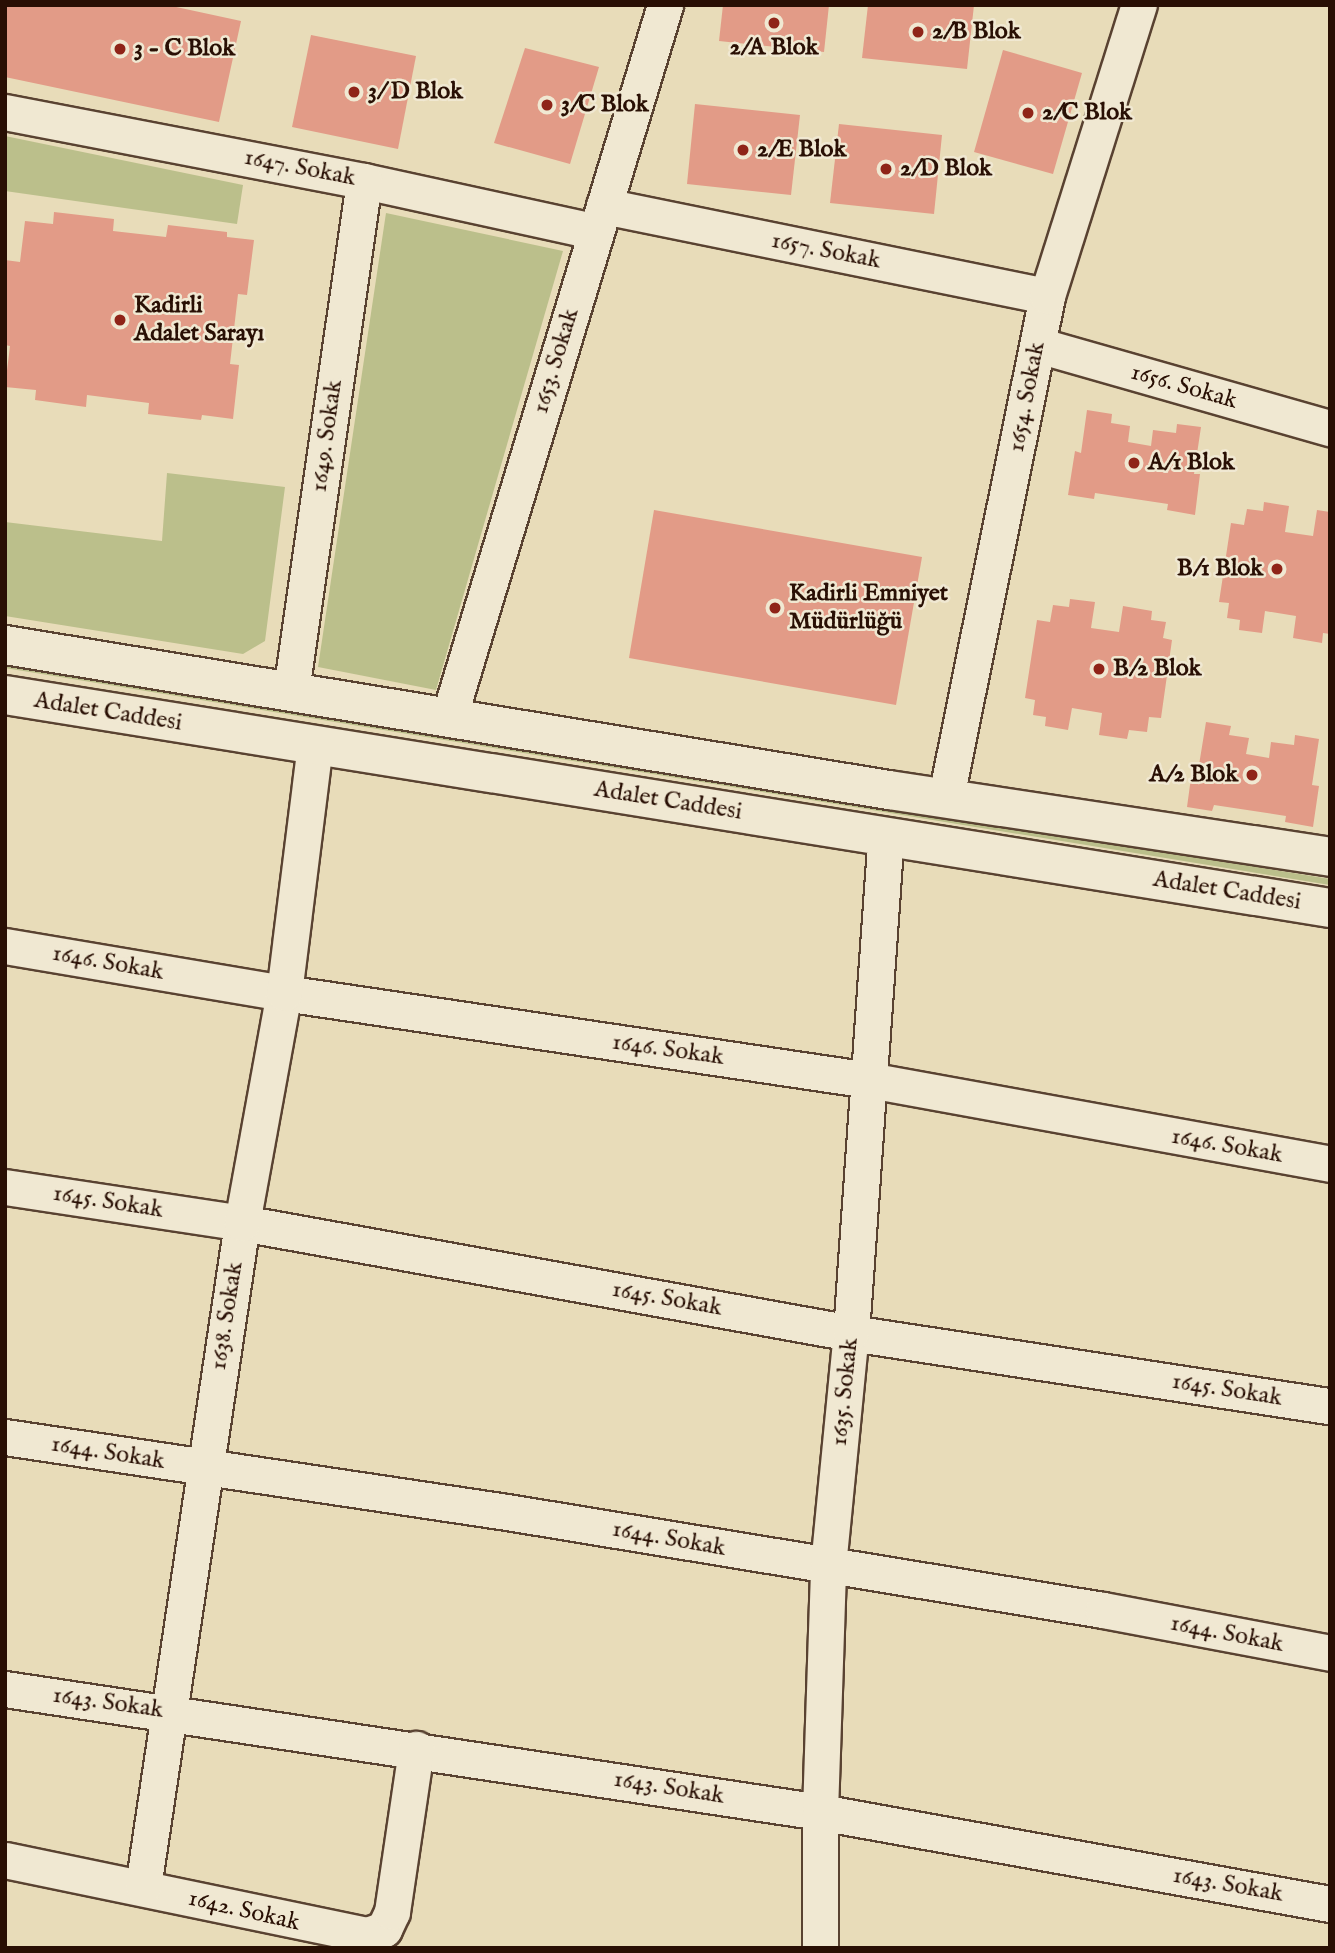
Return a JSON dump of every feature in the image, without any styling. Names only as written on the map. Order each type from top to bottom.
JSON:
[{"type":"street","name":"1653. Sokak","points":[[449,717],[665,5]]},
{"type":"street","name":"1654. Sokak","points":[[946,797],[1047,296],[1139,5]]},
{"type":"street","name":"1647. Sokak","points":[[5,112],[364,181],[599,219]]},
{"type":"street","name":"1649. Sokak","points":[[291,691],[364,181]]},
{"type":"street","name":"1657. Sokak","points":[[599,219],[1047,296]]},
{"type":"street","name":"1656. Sokak","points":[[1038,345],[1330,428]]},
{"type":"street","points":[[5,645],[1330,857]]},
{"type":"street","name":"Adalet Caddesi","points":[[5,695],[1330,908]]},
{"type":"street","name":"1638. Sokak","points":[[143,1887],[242,1223],[284,993],[315,745]]},
{"type":"street","name":"1635. Sokak","points":[[820,1948],[820,1812],[828,1566],[851,1333],[886,836]]},
{"type":"street","name":"1646. Sokak","points":[[5,946],[284,993],[869,1080],[1330,1164]]},
{"type":"street","name":"1645. Sokak","points":[[5,1187],[242,1223],[851,1333],[1330,1406]]},
{"type":"street","name":"1644. Sokak","points":[[5,1437],[507,1512],[1103,1610],[1330,1653]]},
{"type":"street","name":"1643. Sokak","points":[[5,1689],[820,1812],[1330,1904]]},
{"type":"street","name":"1642. Sokak","points":[[5,1860],[367,1935],[384,1929],[392,1912],[416,1749]]},
{"type":"green space","points":[[5,136],[243,185],[237,224],[5,191]]},
{"type":"green space","points":[[386,213],[563,251],[436,690],[318,667]]},
{"type":"green space","points":[[167,473],[285,487],[265,641],[243,654],[5,616],[5,522],[162,541]]},
{"type":"green space","points":[[5,663],[1330,879],[1330,885],[5,668]]},
{"type":"building","name":"3 - C Blok","points":[[5,5],[167,5],[241,21],[219,122],[5,77]]},
{"type":"building","name":"2/A Blok","points":[[723,5],[829,5],[824,52],[719,41]]},
{"type":"building","name":"2/B Blok","points":[[868,5],[974,5],[967,69],[862,58]]},
{"type":"building","name":"3/ D Blok","points":[[311,35],[416,56],[398,149],[292,127]]},
{"type":"building","name":"3/C Blok","points":[[525,48],[599,67],[570,164],[494,143]]},
{"type":"building","name":"2/C Blok","points":[[1003,50],[1082,73],[1053,174],[974,152]]},
{"type":"building","name":"2/E Blok","points":[[695,104],[800,115],[791,195],[687,184]]},
{"type":"building","name":"2/D Blok","points":[[839,124],[942,135],[934,214],[830,203]]},
{"type":"building","name":"Kadirli Adalet Sarayı","points":[[54,212],[114,219],[113,231],[166,237],[168,225],[227,232],[227,237],[254,240],[247,295],[238,294],[230,364],[239,365],[233,419],[202,415],[201,420],[148,414],[149,403],[87,395],[86,407],[35,400],[36,390],[5,387],[10,346],[5,345],[5,260],[20,262],[25,221],[53,224]]},
{"type":"building","name":"A/1 Blok","points":[[1087,410],[1112,414],[1111,423],[1130,426],[1128,442],[1151,446],[1153,430],[1176,433],[1177,424],[1201,427],[1194,474],[1200,474],[1195,515],[1167,510],[1168,504],[1095,493],[1094,499],[1068,495],[1075,451],[1081,453]]},
{"type":"building","name":"B/1 Blok","points":[[1264,502],[1289,506],[1285,532],[1313,536],[1317,510],[1330,512],[1330,634],[1323,633],[1322,643],[1293,638],[1296,616],[1265,611],[1262,633],[1239,630],[1240,620],[1227,618],[1229,603],[1219,602],[1231,523],[1244,525],[1247,509],[1263,511]]},
{"type":"building","name":"Kadirli Emniyet Müdürlüğü","points":[[654,510],[922,557],[896,705],[629,658]]},
{"type":"building","name":"B/2 Blok","points":[[1070,599],[1095,602],[1091,628],[1119,632],[1123,606],[1152,611],[1151,620],[1166,622],[1163,638],[1172,640],[1161,718],[1149,717],[1147,732],[1129,730],[1127,739],[1099,735],[1102,713],[1072,708],[1068,730],[1045,726],[1046,717],[1033,715],[1035,700],[1025,698],[1037,620],[1050,622],[1053,605],[1069,607]]},
{"type":"building","name":"A/2 Blok","points":[[1206,722],[1231,726],[1229,735],[1249,738],[1246,754],[1269,758],[1271,742],[1294,745],[1295,735],[1319,739],[1312,785],[1319,786],[1313,827],[1285,822],[1286,816],[1214,805],[1212,811],[1187,807],[1193,763],[1199,765]]},
{"type":"place","name":"2/A Blok","points":[[774,23]]},
{"type":"place","name":"2/B Blok","points":[[918,32]]},
{"type":"place","name":"3 - C Blok","points":[[120,49]]},
{"type":"place","name":"3/ D Blok","points":[[354,92]]},
{"type":"place","name":"3/C Blok","points":[[547,105]]},
{"type":"place","name":"2/C Blok","points":[[1028,113]]},
{"type":"place","name":"2/E Blok","points":[[743,150]]},
{"type":"place","name":"2/D Blok","points":[[886,169]]},
{"type":"place","name":"Kadirli Adalet Sarayı","points":[[120,320]]},
{"type":"place","name":"A/1 Blok","points":[[1134,463]]},
{"type":"place","name":"B/1 Blok","points":[[1277,569]]},
{"type":"place","name":"Kadirli Emniyet Müdürlüğü","points":[[775,608]]},
{"type":"place","name":"B/2 Blok","points":[[1099,669]]},
{"type":"place","name":"A/2 Blok","points":[[1252,775]]}]
